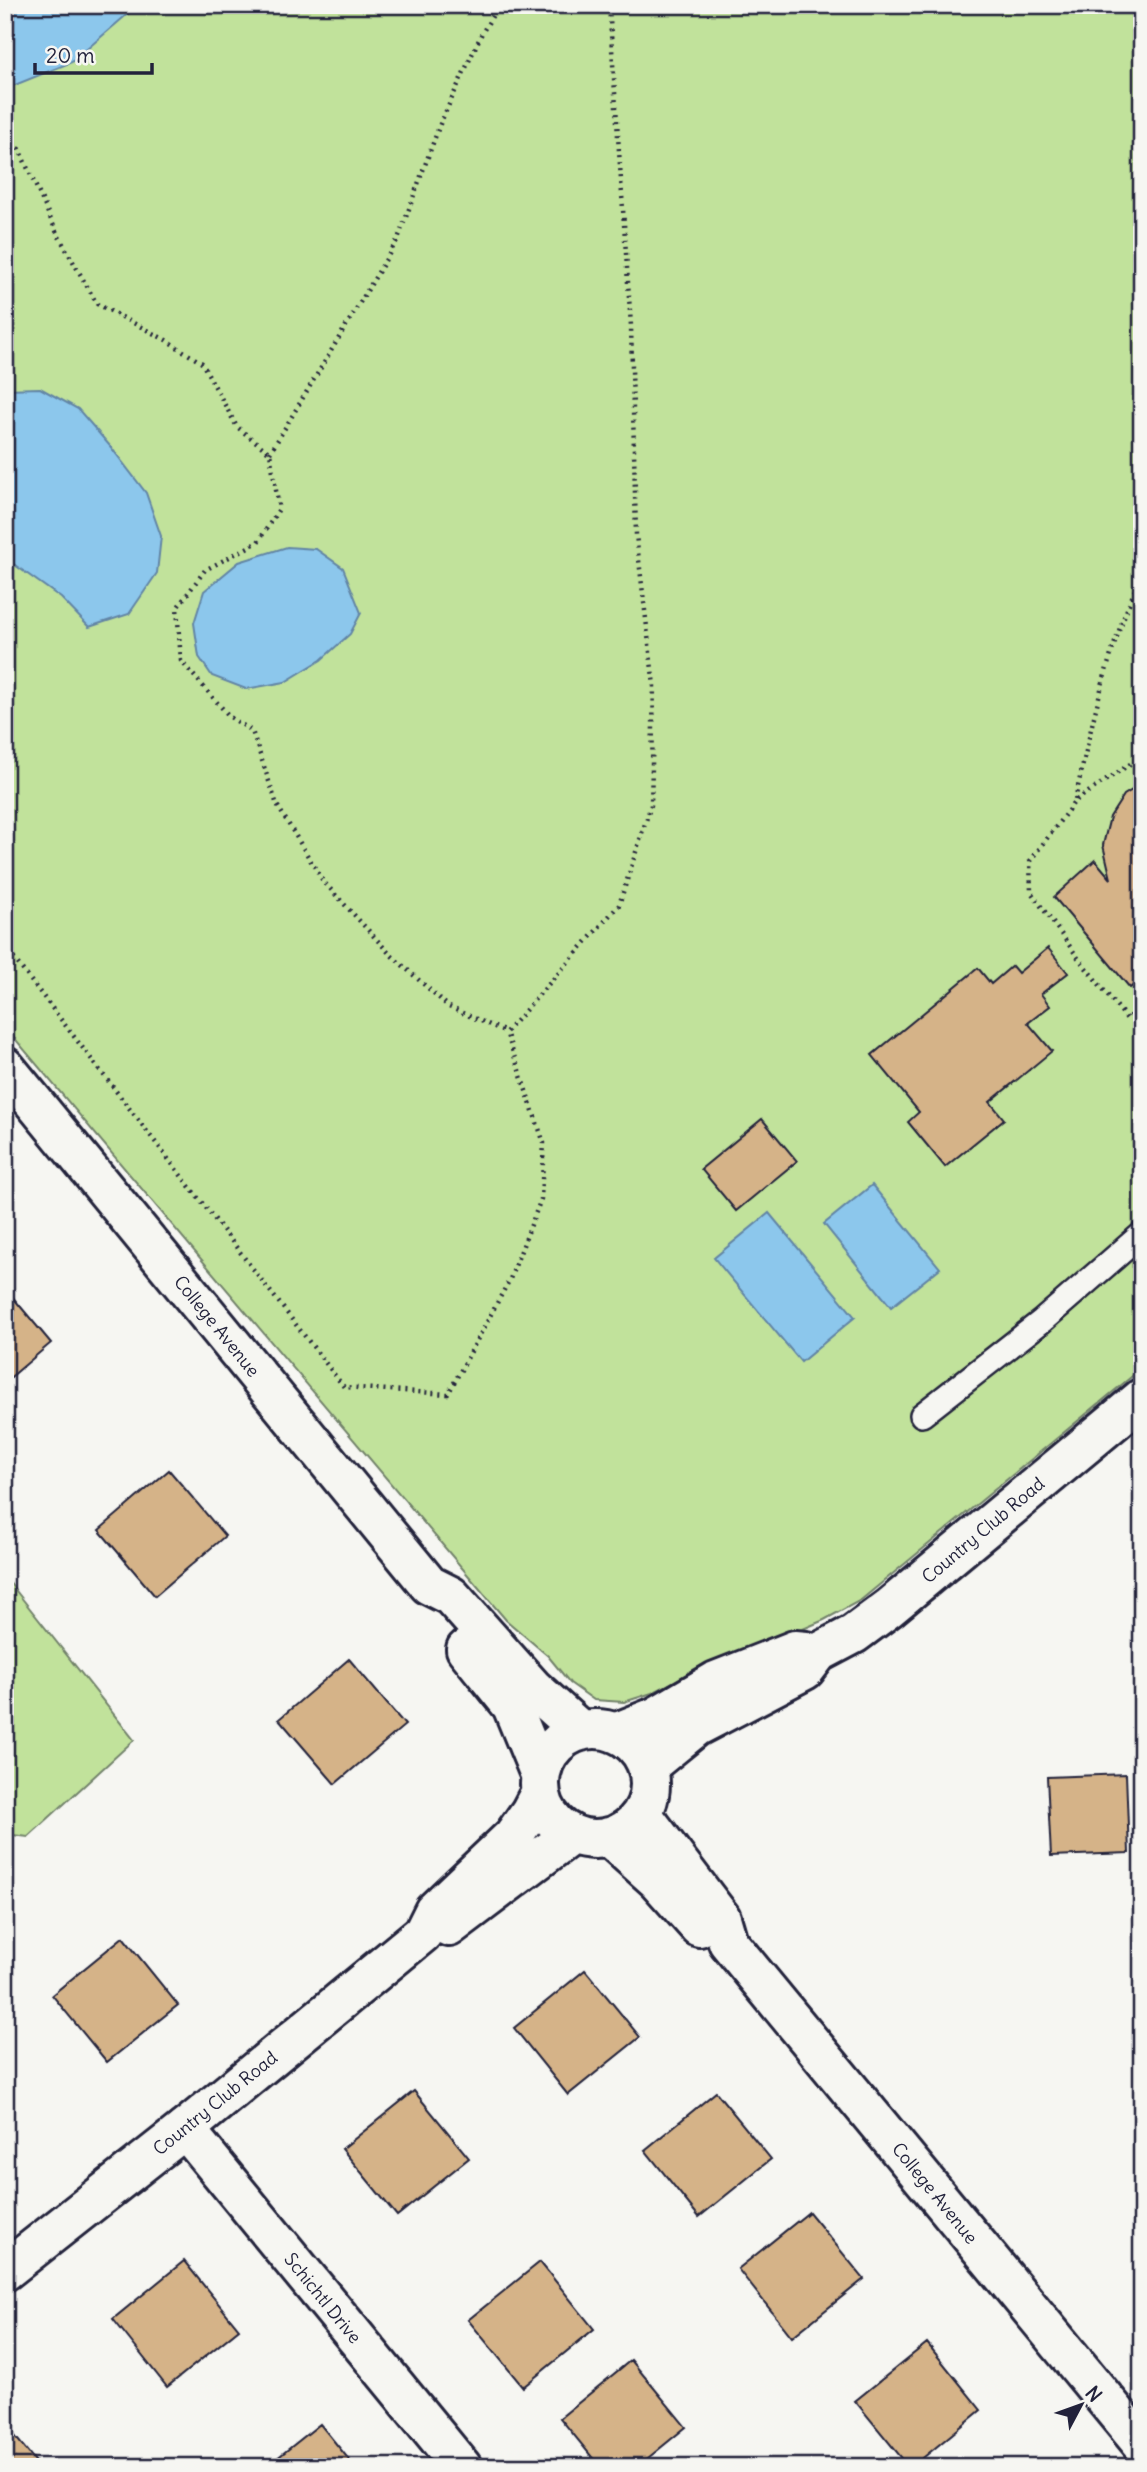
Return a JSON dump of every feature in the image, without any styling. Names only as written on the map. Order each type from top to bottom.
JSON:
[{"type":"street","name":"College Avenue","points":[[5,1067],[429,1585],[450,1596],[533,1688],[598,1732]]},
{"type":"street","name":"Country Club Road","points":[[648,1766],[696,1727],[805,1670],[818,1653],[854,1634],[889,1608],[1142,1398]]},
{"type":"street","name":"College Avenue","points":[[429,1585],[434,1609],[512,1706],[539,1783]]},
{"type":"street","name":"Country Club Road","points":[[598,1732],[655,1717],[716,1681],[795,1650],[818,1653]]},
{"type":"street","points":[[598,1732],[631,1742],[648,1766],[651,1780],[649,1798],[642,1814],[627,1829],[609,1837],[591,1840],[571,1835],[556,1823],[539,1783],[546,1756],[561,1742],[598,1732]]},
{"type":"street","name":"Country Club Road","points":[[5,2271],[185,2129],[423,1933],[434,1911],[513,1836],[530,1812],[539,1783]]},
{"type":"street","name":"College Avenue","points":[[642,1814],[721,1918],[728,1942],[1142,2444]]},
{"type":"street","name":"Country Club Road","points":[[423,1933],[449,1927],[571,1835]]},
{"type":"street","name":"College Avenue","points":[[609,1837],[657,1880],[705,1933],[728,1942]]},
{"type":"street","name":"Schichtl Drive","points":[[185,2129],[462,2467]]},
{"type":"lane","points":[[922,1415],[1041,1321],[1142,1234]]},
{"type":"path","points":[[5,947],[344,1387],[449,1394],[510,1279],[541,1199],[544,1143],[506,1032],[449,1007],[390,954],[323,881],[277,805],[251,732],[230,717],[181,661],[177,608],[205,570],[258,542],[279,509],[270,453],[398,239],[440,124],[482,33],[499,5]]},
{"type":"path","points":[[506,1032],[619,905],[651,805],[654,686],[636,535],[631,326],[609,5]]},
{"type":"path","points":[[5,142],[19,149],[57,233],[97,304],[166,340],[202,363],[237,427],[270,453]]},
{"type":"path","points":[[1075,801],[1092,726],[1125,610],[1142,575]]},
{"type":"path","points":[[1142,756],[1075,801],[1030,862],[1031,892],[1079,959],[1127,1018],[1142,1006]]},
{"type":"green space","points":[[5,5],[1142,5],[1142,1368],[861,1600],[824,1620],[695,1671],[652,1693],[624,1702],[594,1700],[570,1683],[548,1656],[506,1620],[5,1027]]},
{"type":"green space","points":[[5,1577],[134,1740],[28,1837],[5,1834]]},
{"type":"water","points":[[5,5],[138,5],[72,62],[5,89]]},
{"type":"water","points":[[40,388],[78,409],[110,446],[146,493],[161,536],[157,573],[129,614],[89,627],[61,598],[5,558],[5,389]]},
{"type":"water","points":[[287,547],[316,549],[343,568],[361,613],[350,634],[321,660],[285,682],[246,689],[212,676],[199,657],[194,623],[204,591],[239,562]]},
{"type":"water","points":[[872,1185],[940,1268],[891,1307],[824,1224]]},
{"type":"water","points":[[769,1213],[855,1317],[801,1362],[714,1258]]},
{"type":"building","points":[[1142,784],[1142,978],[1130,988],[1054,897],[1095,860],[1111,879],[1103,845],[1110,817],[1124,795]]},
{"type":"building","points":[[1048,948],[1068,973],[1041,994],[1050,1006],[1028,1023],[1052,1051],[990,1102],[1004,1119],[945,1167],[908,1122],[919,1112],[872,1055],[978,968],[991,984],[1012,966],[1018,973]]},
{"type":"building","points":[[762,1119],[797,1161],[736,1211],[701,1169]]},
{"type":"building","points":[[5,1288],[51,1343],[5,1382]]},
{"type":"building","points":[[169,1470],[225,1536],[155,1596],[99,1530]]},
{"type":"building","points":[[349,1659],[405,1725],[335,1784],[279,1719]]},
{"type":"building","points":[[1126,1774],[1129,1853],[1051,1856],[1047,1777]]},
{"type":"building","points":[[123,1937],[178,2005],[107,2062],[52,1995]]},
{"type":"building","points":[[585,1970],[640,2037],[568,2095],[514,2028]]},
{"type":"building","points":[[414,2091],[469,2158],[397,2216],[342,2149]]},
{"type":"building","points":[[716,2092],[771,2159],[699,2217],[645,2150]]},
{"type":"building","points":[[809,2212],[864,2279],[792,2337],[738,2269]]},
{"type":"building","points":[[184,2261],[239,2329],[167,2387],[113,2319]]},
{"type":"building","points":[[540,2262],[594,2329],[523,2387],[468,2320]]},
{"type":"building","points":[[927,2343],[981,2410],[909,2467],[855,2401]]},
{"type":"building","points":[[631,2360],[686,2427],[637,2467],[600,2467],[560,2418]]},
{"type":"building","points":[[5,2424],[40,2467],[5,2467]]},
{"type":"building","points":[[320,2424],[355,2467],[266,2467]]}]
